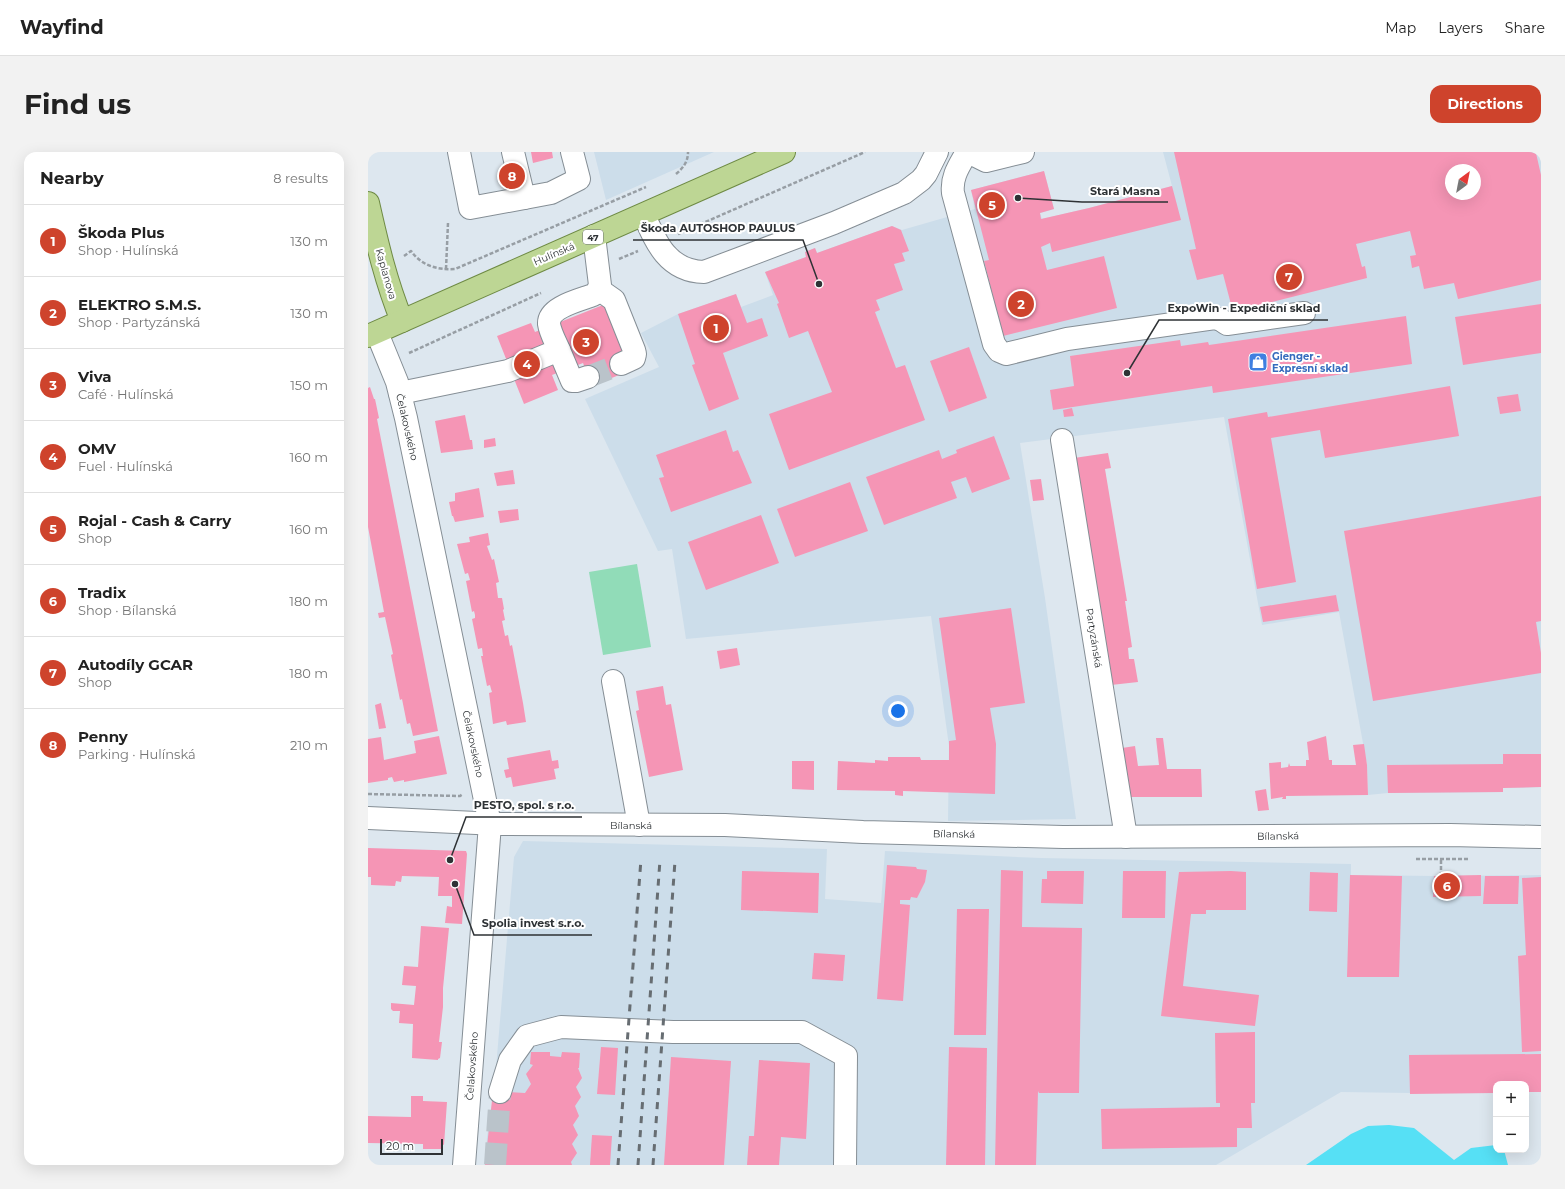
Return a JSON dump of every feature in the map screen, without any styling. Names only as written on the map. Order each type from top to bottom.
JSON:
[{"type":"main road","name":"Hulínská","points":[[373,334],[784,152]]},
{"type":"main road","name":"Kaplanova","points":[[368,203],[381,263],[393,301],[402,321]]},
{"type":"street","points":[[459,152],[470,208],[551,193],[579,179],[572,152]]},
{"type":"street","points":[[513,152],[524,198]]},
{"type":"street","points":[[644,215],[656,243],[666,256],[677,265],[685,269],[693,272],[704,272],[834,223],[904,193],[926,174],[937,152]]},
{"type":"street","points":[[967,152],[954,175],[952,184],[953,193],[994,344],[999,351],[1006,354],[1067,339],[1215,318],[1227,324],[1304,312]]},
{"type":"street","points":[[973,152],[976,156],[986,161],[1023,152]]},
{"type":"street","points":[[588,377],[572,381],[549,325],[550,319],[560,308],[597,292],[600,285],[594,236]]},
{"type":"street","points":[[597,292],[604,293],[614,300],[634,350],[634,358],[621,364]]},
{"type":"street","name":"Čelakovského","points":[[373,334],[397,382],[400,393],[490,824],[464,1165]]},
{"type":"street","points":[[400,393],[508,371],[559,350]]},
{"type":"street","name":"Partyzánská","points":[[1062,440],[1126,837]]},
{"type":"street","points":[[613,681],[639,825]]},
{"type":"street","name":"Bílanská","points":[[368,818],[490,824],[725,826],[863,832],[1063,837],[1450,835],[1541,837]]},
{"type":"street","points":[[500,1092],[510,1060],[527,1036],[561,1027],[673,1032],[802,1032],[846,1056],[845,1165]]},
{"type":"path","points":[[669,177],[676,174],[684,167],[688,158],[688,152]]},
{"type":"path","points":[[402,258],[411,250],[423,263],[446,269],[455,269],[647,187]]},
{"type":"path","points":[[446,269],[448,223]]},
{"type":"path","points":[[368,794],[460,796],[463,794]]},
{"type":"path","points":[[1441,859],[1441,876]]},
{"type":"shaded area","points":[[594,152],[714,152],[606,200]]},
{"type":"shaded area","points":[[1163,152],[1541,152],[1541,787],[1503,788],[1503,792],[1388,793],[1368,795],[1367,765],[1339,612],[1262,625],[1224,417],[1020,443],[1045,598],[1076,819],[948,821],[949,746],[931,616],[686,639],[672,549],[658,551],[585,399],[659,367],[641,333],[678,314],[736,294],[741,307],[773,295],[765,272],[806,257],[805,252],[815,248],[817,253],[892,226],[902,230],[975,209],[971,190],[1044,171],[1054,209],[1040,213],[1042,219],[1172,186]]},
{"type":"shaded area","points":[[523,841],[827,849],[825,899],[881,903],[885,851],[1041,858],[1351,864],[1351,875],[1541,875],[1541,1092],[1529,1092],[1529,1081],[1493,1081],[1493,1084],[1410,1093],[1341,1092],[1216,1165],[485,1165],[487,1137],[494,1091],[514,857]]},
{"type":"green space","points":[[637,564],[651,647],[603,655],[589,572]]},
{"type":"water","points":[[1389,1125],[1414,1128],[1454,1160],[1471,1148],[1493,1145],[1493,1153],[1505,1153],[1508,1165],[1306,1165],[1351,1134],[1368,1126]]},
{"type":"building","points":[[531,152],[552,152],[553,158],[533,163]]},
{"type":"building","points":[[1174,152],[1539,152],[1536,153],[1541,175],[1541,280],[1458,299],[1454,283],[1424,289],[1419,266],[1412,268],[1410,256],[1416,255],[1410,231],[1356,244],[1362,267],[1365,266],[1367,278],[1233,312],[1223,274],[1197,280],[1189,250],[1196,249]]},
{"type":"building","points":[[1044,171],[1054,209],[1040,213],[1041,219],[1172,186],[1181,220],[1052,252],[1050,243],[1041,247],[1047,270],[1104,256],[1117,308],[1003,336],[984,261],[989,260],[971,190]]},
{"type":"building","points":[[892,226],[901,230],[909,251],[902,253],[905,261],[894,264],[903,290],[876,300],[880,310],[875,312],[896,368],[905,365],[925,420],[789,470],[769,414],[832,392],[808,331],[789,338],[777,304],[779,303],[765,272],[806,257],[805,252],[815,248],[817,253]]},
{"type":"building","points":[[736,294],[747,323],[762,318],[768,336],[723,353],[739,399],[709,411],[692,365],[695,364],[678,314]]},
{"type":"building","points":[[608,303],[628,353],[624,373],[592,386],[583,363],[552,375],[558,390],[524,404],[497,336],[531,323],[535,332]]},
{"type":"building","points":[[1541,304],[1541,353],[1463,365],[1455,317]]},
{"type":"building","points":[[1406,316],[1412,364],[1213,393],[1212,386],[1053,410],[1050,390],[1074,386],[1070,356],[1180,340],[1181,346],[1208,342],[1209,345]]},
{"type":"building","points":[[969,347],[987,398],[949,412],[930,361]]},
{"type":"building","points":[[1450,386],[1459,436],[1325,458],[1320,430],[1271,438],[1296,582],[1257,589],[1228,419],[1267,412],[1268,417]]},
{"type":"building","points":[[370,387],[375,399],[379,418],[377,419],[438,731],[413,736],[410,723],[407,724],[402,699],[400,700],[391,655],[393,654],[385,617],[379,618],[378,613],[384,612],[368,527],[368,388]]},
{"type":"building","points":[[1518,394],[1521,411],[1500,414],[1497,397]]},
{"type":"building","points":[[1072,408],[1074,416],[1064,417],[1063,410]]},
{"type":"building","points":[[465,415],[473,449],[441,453],[435,421]]},
{"type":"building","points":[[726,430],[733,452],[738,450],[752,483],[671,512],[659,478],[664,477],[656,455]]},
{"type":"building","points":[[994,436],[1010,479],[972,493],[966,477],[951,482],[957,498],[884,525],[866,477],[939,450],[942,459],[957,453],[956,450]]},
{"type":"building","points":[[495,438],[496,446],[484,448],[484,440]]},
{"type":"building","points":[[1108,453],[1111,468],[1105,469],[1127,601],[1125,601],[1132,647],[1128,648],[1129,659],[1134,659],[1138,682],[1111,685],[1074,458]]},
{"type":"building","points":[[513,470],[515,484],[497,486],[494,473]]},
{"type":"building","points":[[1041,479],[1044,500],[1033,501],[1030,480]]},
{"type":"building","points":[[850,482],[868,531],[795,557],[777,509]]},
{"type":"building","points":[[479,488],[484,517],[455,522],[449,502],[455,501],[455,493]]},
{"type":"building","points":[[1541,496],[1541,621],[1536,622],[1541,653],[1541,673],[1373,701],[1344,531]]},
{"type":"building","points":[[518,509],[519,520],[500,523],[498,511]]},
{"type":"building","points":[[761,515],[779,563],[706,590],[688,542]]},
{"type":"building","points":[[488,533],[490,545],[487,546],[492,560],[494,559],[499,582],[496,583],[498,598],[502,598],[504,609],[505,620],[502,621],[505,636],[508,635],[510,646],[512,645],[526,722],[507,725],[506,721],[493,724],[489,693],[492,692],[490,685],[487,686],[481,656],[483,656],[482,648],[478,649],[472,619],[475,618],[475,615],[474,611],[472,612],[466,581],[470,580],[468,573],[465,574],[457,544],[470,542],[469,537]]},
{"type":"building","points":[[1336,595],[1339,611],[1263,622],[1260,607]]},
{"type":"building","points":[[1011,608],[1025,703],[990,708],[996,744],[995,794],[903,791],[903,796],[895,795],[895,791],[837,790],[838,761],[875,763],[875,760],[888,761],[888,757],[920,757],[921,760],[949,760],[949,741],[956,740],[939,618]]},
{"type":"building","points":[[737,648],[740,665],[720,669],[717,651]]},
{"type":"building","points":[[663,686],[666,705],[671,704],[683,770],[649,777],[636,711],[639,710],[636,691]]},
{"type":"building","points":[[381,703],[386,728],[379,729],[375,705]]},
{"type":"building","points":[[439,736],[447,774],[404,782],[404,780],[394,782],[392,777],[388,778],[388,780],[368,783],[368,739],[381,737],[384,760],[416,753],[414,741]]},
{"type":"building","points":[[1326,736],[1329,760],[1332,760],[1332,765],[1356,765],[1353,745],[1364,744],[1367,765],[1368,795],[1286,796],[1286,799],[1282,799],[1283,797],[1271,799],[1269,763],[1281,762],[1281,768],[1288,767],[1289,763],[1290,766],[1306,766],[1306,760],[1309,760],[1307,742]]},
{"type":"building","points":[[1156,738],[1163,738],[1167,769],[1201,769],[1202,797],[1130,797],[1122,748],[1135,746],[1138,766],[1159,765]]},
{"type":"building","points":[[550,750],[552,761],[558,760],[559,768],[554,769],[556,779],[513,787],[511,777],[506,778],[504,770],[509,769],[507,758]]},
{"type":"building","points":[[1503,754],[1541,754],[1541,787],[1503,788],[1503,792],[1388,793],[1387,765],[1503,764]]},
{"type":"building","points":[[792,761],[814,761],[814,790],[792,789]]},
{"type":"building","points":[[1266,789],[1269,810],[1258,811],[1255,791]]},
{"type":"building","points":[[368,848],[466,851],[462,924],[445,923],[447,906],[452,907],[452,896],[438,896],[439,877],[402,876],[401,882],[396,881],[395,886],[371,885],[371,877],[368,877]]},
{"type":"building","points":[[887,865],[916,867],[917,869],[927,870],[925,882],[917,898],[911,897],[910,900],[900,900],[900,904],[910,905],[903,1001],[877,999]]},
{"type":"building","points":[[1001,870],[1023,871],[1022,927],[1082,928],[1079,1093],[1039,1093],[1038,1091],[1036,1165],[995,1165]]},
{"type":"building","points":[[742,871],[819,873],[818,913],[741,910]]},
{"type":"building","points":[[1047,871],[1084,871],[1083,904],[1041,903],[1042,879],[1047,879]]},
{"type":"building","points":[[1123,871],[1166,871],[1165,918],[1122,918]]},
{"type":"building","points":[[1179,872],[1246,872],[1246,910],[1206,910],[1206,914],[1191,914],[1183,986],[1259,995],[1255,1026],[1161,1016]]},
{"type":"building","points":[[1310,872],[1338,873],[1337,912],[1309,911]]},
{"type":"building","points":[[1350,875],[1402,876],[1399,977],[1347,977]]},
{"type":"building","points":[[1481,875],[1481,896],[1433,897],[1434,876]]},
{"type":"building","points":[[1485,876],[1519,876],[1518,904],[1483,904]]},
{"type":"building","points":[[1541,877],[1541,1051],[1522,1052],[1518,956],[1526,955],[1522,878]]},
{"type":"building","points":[[957,909],[989,909],[986,1035],[954,1035]]},
{"type":"building","points":[[421,926],[449,928],[439,1042],[442,1042],[440,1058],[438,1060],[412,1058],[413,1024],[399,1023],[400,1011],[393,1011],[391,1009],[391,1003],[414,1005],[416,986],[402,985],[404,966],[418,967]]},
{"type":"building","points":[[814,953],[845,955],[843,981],[812,979]]},
{"type":"building","points":[[1255,1032],[1255,1103],[1251,1103],[1252,1128],[1237,1128],[1237,1147],[1102,1149],[1101,1109],[1220,1107],[1220,1103],[1216,1103],[1215,1033]]},
{"type":"building","points":[[601,1047],[618,1048],[615,1095],[597,1094]]},
{"type":"building","points":[[949,1047],[987,1048],[985,1165],[946,1165]]},
{"type":"building","points":[[531,1052],[550,1052],[550,1056],[561,1057],[562,1052],[580,1053],[578,1068],[582,1078],[576,1087],[581,1097],[575,1106],[579,1116],[573,1125],[578,1135],[572,1144],[577,1153],[571,1162],[572,1165],[485,1165],[493,1091],[525,1093],[531,1084],[526,1074],[533,1065],[530,1064]]},
{"type":"building","points":[[1541,1054],[1541,1092],[1529,1092],[1529,1081],[1493,1081],[1493,1093],[1410,1094],[1409,1055]]},
{"type":"building","points":[[671,1057],[731,1061],[724,1165],[664,1165]]},
{"type":"building","points":[[759,1060],[810,1063],[806,1139],[781,1137],[779,1165],[747,1165],[749,1136],[754,1136]]},
{"type":"building","points":[[411,1096],[423,1096],[423,1101],[447,1102],[444,1145],[442,1144],[442,1149],[423,1149],[423,1144],[368,1143],[368,1116],[411,1117]]},
{"type":"building","points":[[592,1135],[612,1136],[610,1165],[590,1165]]},
{"type":"tunnel","points":[[588,377],[621,364]]},
{"type":"tunnel","points":[[495,1165],[500,1092]]},
{"type":"railway","points":[[618,1165],[641,859]]},
{"type":"railway","points":[[638,1165],[660,860]]},
{"type":"railway","points":[[653,1165],[675,861]]},
{"type":"place","name":"Penny","points":[[512,176]]},
{"type":"place","name":"Stará Masna","points":[[1018,198]]},
{"type":"place","name":"Rojal - Cash & Carry","points":[[992,205]]},
{"type":"place","name":"Autodíly GCAR","points":[[1289,277]]},
{"type":"place","name":"Škoda AUTOSHOP PAULUS","points":[[819,284]]},
{"type":"place","name":"ELEKTRO S.M.S.","points":[[1021,304]]},
{"type":"place","name":"Škoda Plus","points":[[716,328]]},
{"type":"place","name":"Viva","points":[[586,342]]},
{"type":"place","name":"Gienger - Expresní sklad","points":[[1258,362]]},
{"type":"place","name":"OMV","points":[[527,364]]},
{"type":"place","name":"ExpoWin - Expediční sklad","points":[[1127,373]]},
{"type":"place","name":"PESTO, spol. s r.o.","points":[[450,860]]},
{"type":"place","name":"Spolia invest s.r.o.","points":[[455,884]]},
{"type":"place","name":"Tradix","points":[[1447,886]]}]
